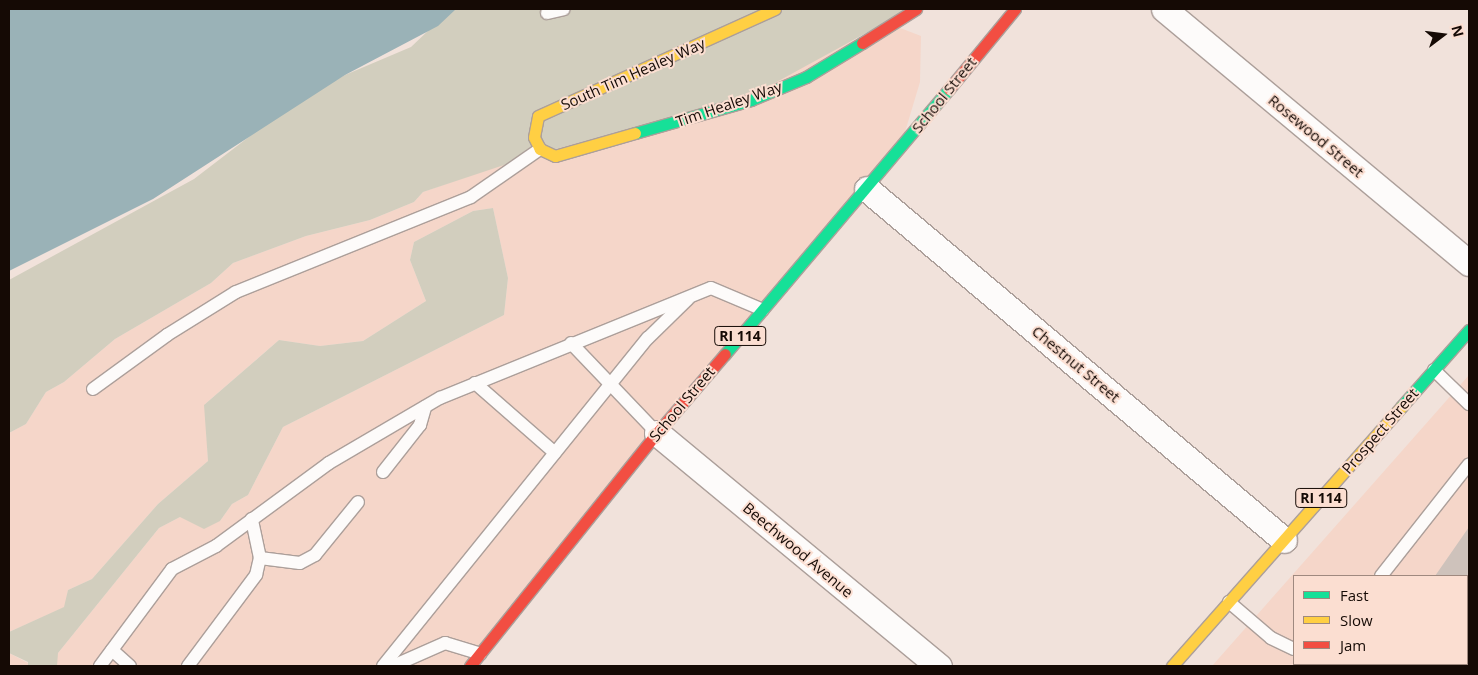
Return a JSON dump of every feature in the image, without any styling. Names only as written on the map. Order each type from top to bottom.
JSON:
[{"type":"main road","name":"South Tim Healey Way","points":[[540,149],[534,137],[538,116],[775,9]]},
{"type":"main road","name":"Tim Healey Way","points":[[540,149],[555,156],[751,100],[806,77],[916,9]]},
{"type":"main road","name":"School Street","points":[[480,662],[657,433],[867,189],[1015,9]]},
{"type":"main road","name":"Prospect Street","points":[[1176,662],[1469,330]]},
{"type":"street","name":"Rosewood Street","points":[[1164,9],[1469,263]]},
{"type":"street","name":"Chestnut Street","points":[[867,189],[1284,540]]},
{"type":"street","name":"Beechwood Avenue","points":[[657,433],[939,666]]},
{"type":"lane","points":[[547,13],[564,9]]},
{"type":"lane","points":[[93,389],[167,335],[236,292],[472,197],[540,149]]},
{"type":"lane","points":[[100,666],[172,569],[216,546],[329,463],[425,407],[475,383],[571,343],[711,288],[763,310]]},
{"type":"lane","points":[[383,666],[648,338],[691,296]]},
{"type":"lane","points":[[571,343],[657,433]]},
{"type":"lane","points":[[1434,370],[1469,404]]},
{"type":"lane","points":[[475,383],[555,453]]},
{"type":"lane","points":[[383,472],[420,425],[425,407]]},
{"type":"lane","points":[[1382,575],[1469,464]]},
{"type":"lane","points":[[260,558],[300,563],[315,555],[358,502]]},
{"type":"lane","points":[[188,666],[256,575],[260,558],[252,519]]},
{"type":"lane","points":[[1229,602],[1271,638],[1293,649]]},
{"type":"lane","points":[[393,666],[445,643],[480,662]]},
{"type":"lane","points":[[112,650],[130,666]]},
{"type":"lane","points":[[1176,662],[1191,666]]},
{"type":"shaded area","points":[[451,9],[910,9],[753,95],[534,155],[423,192],[414,202],[370,220],[306,236],[233,263],[211,283],[115,339],[64,382],[46,392],[26,424],[9,433],[9,280],[194,179],[288,107],[345,75],[411,47]]},
{"type":"shaded area","points":[[895,26],[921,36],[920,82],[905,132],[468,666],[57,666],[55,662],[58,653],[159,528],[180,517],[220,521],[232,504],[248,495],[283,427],[504,315],[508,278],[493,208],[473,211],[414,242],[410,260],[426,301],[363,341],[320,346],[279,340],[205,404],[208,461],[158,504],[92,579],[68,590],[65,607],[9,632],[9,433],[26,424],[46,392],[64,382],[115,339],[211,283],[233,263],[306,236],[370,220],[414,202],[423,192]]},
{"type":"shaded area","points":[[493,208],[508,278],[504,315],[283,427],[248,495],[232,504],[220,521],[204,529],[180,517],[159,528],[58,653],[57,666],[28,666],[28,662],[9,653],[9,632],[64,607],[68,590],[92,579],[158,504],[208,461],[204,405],[279,340],[320,346],[363,341],[426,301],[410,260],[414,242],[473,211]]},
{"type":"shaded area","points":[[1469,375],[1469,666],[1212,666]]},
{"type":"shaded area","points":[[9,653],[28,663],[28,666],[9,666]]},
{"type":"water","points":[[9,9],[456,9],[438,26],[345,75],[153,199],[9,271]]},
{"type":"building","points":[[1469,527],[1469,666],[1372,666],[1468,665],[1468,575],[1436,575]]},
{"type":"traffic: fast","points":[[635,133],[751,100],[806,77],[862,43]]},
{"type":"traffic: fast","points":[[725,354],[949,89]]},
{"type":"traffic: fast","points":[[1401,407],[1469,330]]},
{"type":"traffic: slow","points":[[635,133],[555,156],[540,149],[534,137],[538,116],[775,9]]},
{"type":"traffic: slow","points":[[1172,666],[1401,407]]},
{"type":"traffic: jam","points":[[862,43],[916,9]]},
{"type":"traffic: jam","points":[[949,89],[1015,9]]},
{"type":"traffic: jam","points":[[470,666],[657,433],[725,354]]}]
